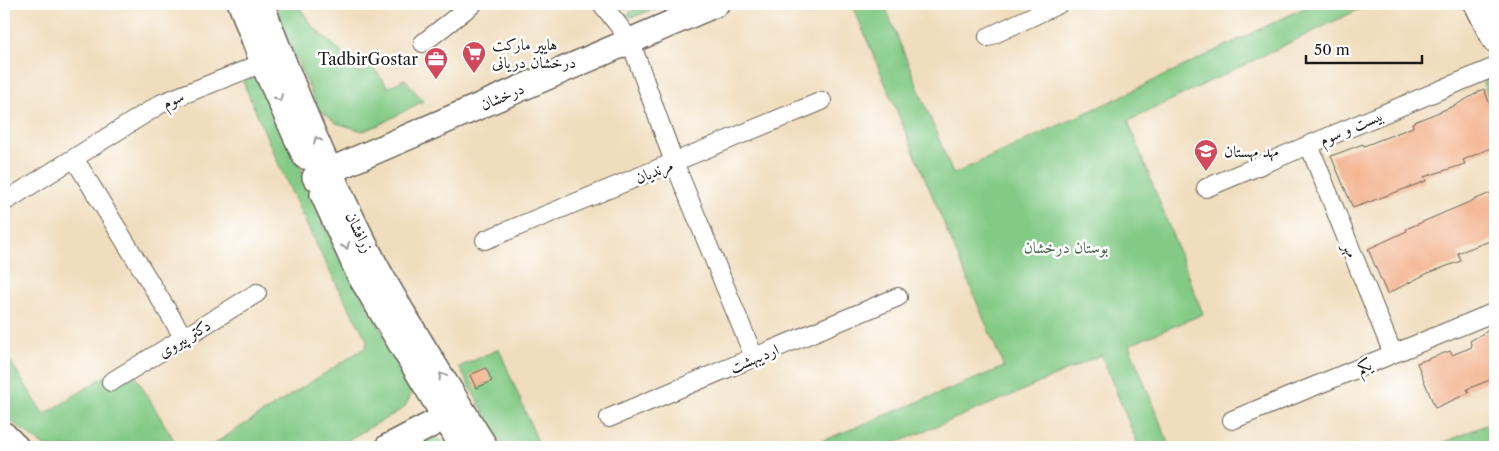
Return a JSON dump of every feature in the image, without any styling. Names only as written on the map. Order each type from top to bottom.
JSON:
[{"type":"street","name":"زرافشان","points":[[241,4],[272,59],[323,174],[376,265],[453,413],[463,447]]},
{"type":"street","name":"زرافشان","points":[[261,4],[272,59]]},
{"type":"street","points":[[423,43],[473,4]]},
{"type":"street","points":[[602,4],[630,40],[674,162],[754,357]]},
{"type":"street","name":"درخشان","points":[[323,174],[716,4]]},
{"type":"street","points":[[988,37],[1059,4]]},
{"type":"street","points":[[1477,4],[1495,40]]},
{"type":"street","name":"سوم","points":[[4,202],[162,103],[272,59]]},
{"type":"street","name":"بیست و سوم","points":[[1206,188],[1495,66]]},
{"type":"street","name":"مرنديان","points":[[485,240],[822,101]]},
{"type":"street","name":"مهر","points":[[1309,145],[1393,354]]},
{"type":"street","points":[[74,158],[184,338]]},
{"type":"street","name":"دکتر پیروی","points":[[111,382],[257,293]]},
{"type":"street","name":"اردیبهشت","points":[[609,418],[898,297]]},
{"type":"street","name":"یکم","points":[[1232,420],[1495,312]]},
{"type":"street","name":"زرافشان","points":[[453,413],[485,447]]},
{"type":"street","points":[[388,447],[453,413]]},
{"type":"street","points":[[4,435],[16,447]]},
{"type":"green space","points":[[275,4],[297,4],[313,27],[337,48],[357,73],[372,66],[388,87],[405,79],[423,101],[377,126],[363,131],[336,123],[318,108],[286,35]]},
{"type":"green space","points":[[643,4],[667,4],[633,17],[626,15]]},
{"type":"green space","name":"بوستان درخشان","points":[[852,4],[884,4],[953,174],[1118,98],[1312,4],[1370,4],[1128,121],[1203,314],[1129,345],[1170,447],[1139,447],[1101,355],[1017,393],[886,447],[807,447],[1004,367]]},
{"type":"green space","points":[[257,72],[263,78],[329,235],[414,390],[404,408],[336,447],[209,447],[366,347],[367,340],[332,276],[300,210],[241,77]]},
{"type":"green space","points":[[1486,78],[1495,78],[1495,109],[1483,84]]},
{"type":"green space","points":[[499,349],[540,447],[503,447],[459,367]]},
{"type":"green space","points":[[4,351],[44,415],[127,362],[178,447],[46,447],[4,416]]},
{"type":"green space","points":[[1495,421],[1495,447],[1433,447]]},
{"type":"green space","points":[[419,436],[446,441],[450,447],[396,447]]},
{"type":"building","points":[[1484,89],[1495,117],[1495,146],[1463,160],[1465,164],[1424,177],[1426,181],[1353,208],[1331,156],[1363,144],[1364,146],[1413,127],[1412,123],[1456,105]]},
{"type":"building","points":[[1495,191],[1495,239],[1458,253],[1461,261],[1428,273],[1387,294],[1368,249],[1407,231],[1406,229]]},
{"type":"building","points":[[1489,330],[1495,347],[1495,378],[1467,389],[1469,393],[1435,408],[1417,363],[1450,351],[1452,355],[1472,347],[1470,341]]},
{"type":"building","points":[[486,368],[492,381],[476,388],[470,375]]},
{"type":"place","name":"هایپر مارکت درخشان دریانی","points":[[474,74]]},
{"type":"place","name":"TadbirGostar","points":[[436,80]]},
{"type":"place","name":"مهد مهستان","points":[[1206,172]]}]
